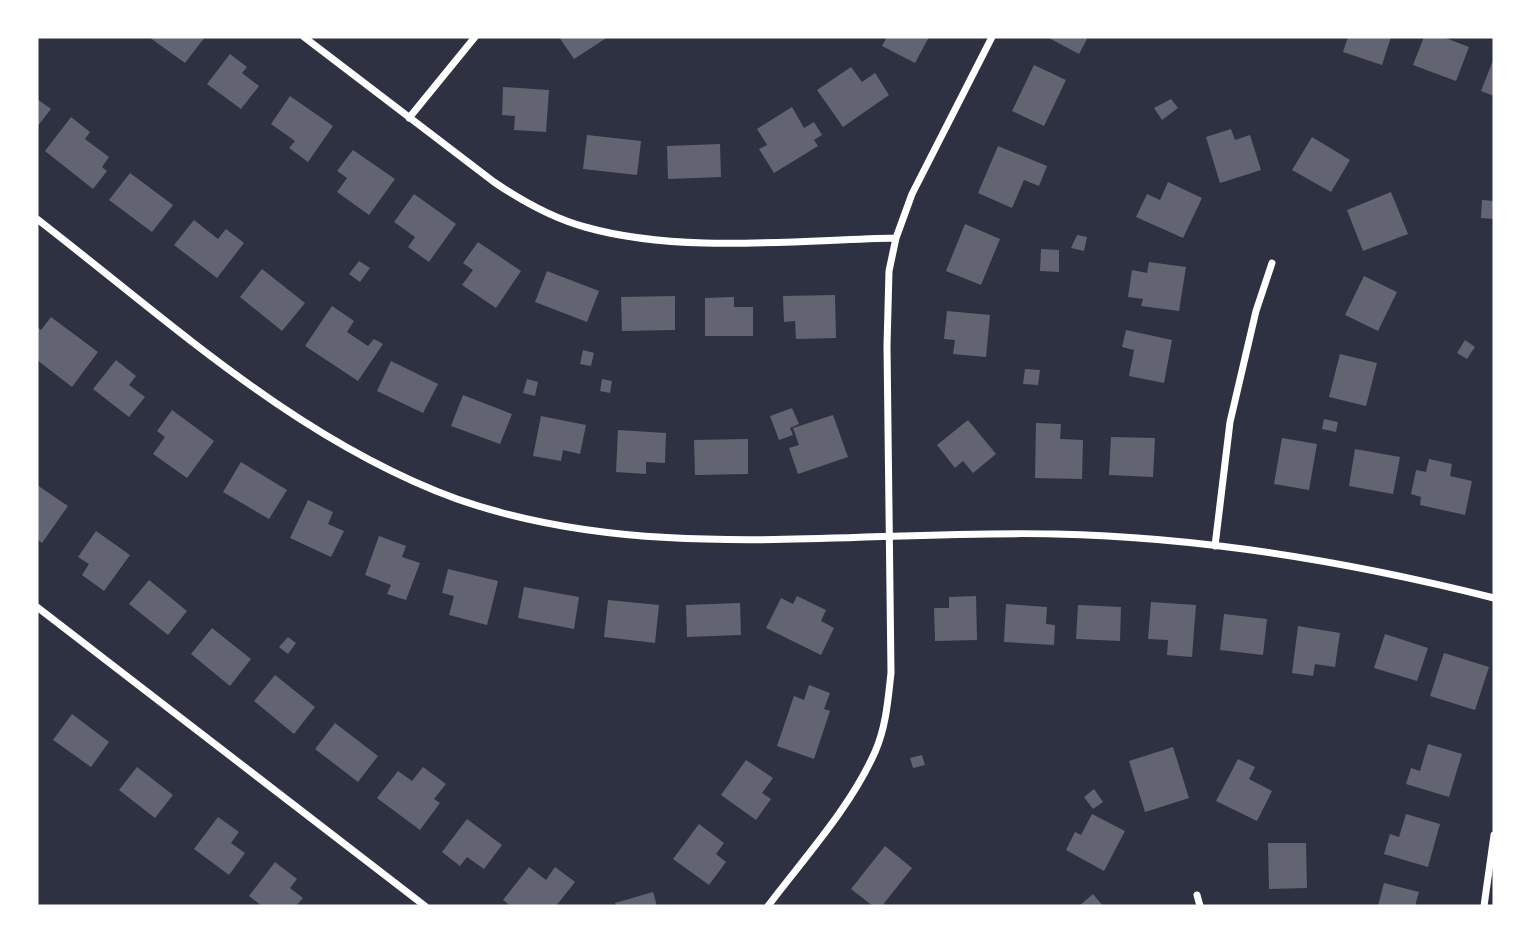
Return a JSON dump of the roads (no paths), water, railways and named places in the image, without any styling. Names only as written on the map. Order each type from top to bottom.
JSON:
[{"type":"street","points":[[304,37],[522,201],[584,227],[642,239],[690,242],[896,238]]},
{"type":"street","points":[[409,118],[475,37]]},
{"type":"street","points":[[768,906],[857,786],[876,750],[886,716],[891,673],[887,300],[896,238],[912,194],[938,138],[992,37]]},
{"type":"street","points":[[37,219],[286,410],[338,444],[457,499],[519,517],[579,529],[638,536],[1056,534],[1214,545],[1373,570],[1494,598]]},
{"type":"street","points":[[1214,545],[1230,422],[1253,325],[1272,263]]},
{"type":"street","points":[[37,607],[425,906]]},
{"type":"street","points":[[1484,906],[1494,835]]},
{"type":"street","points":[[1196,895],[1200,906]]}]
